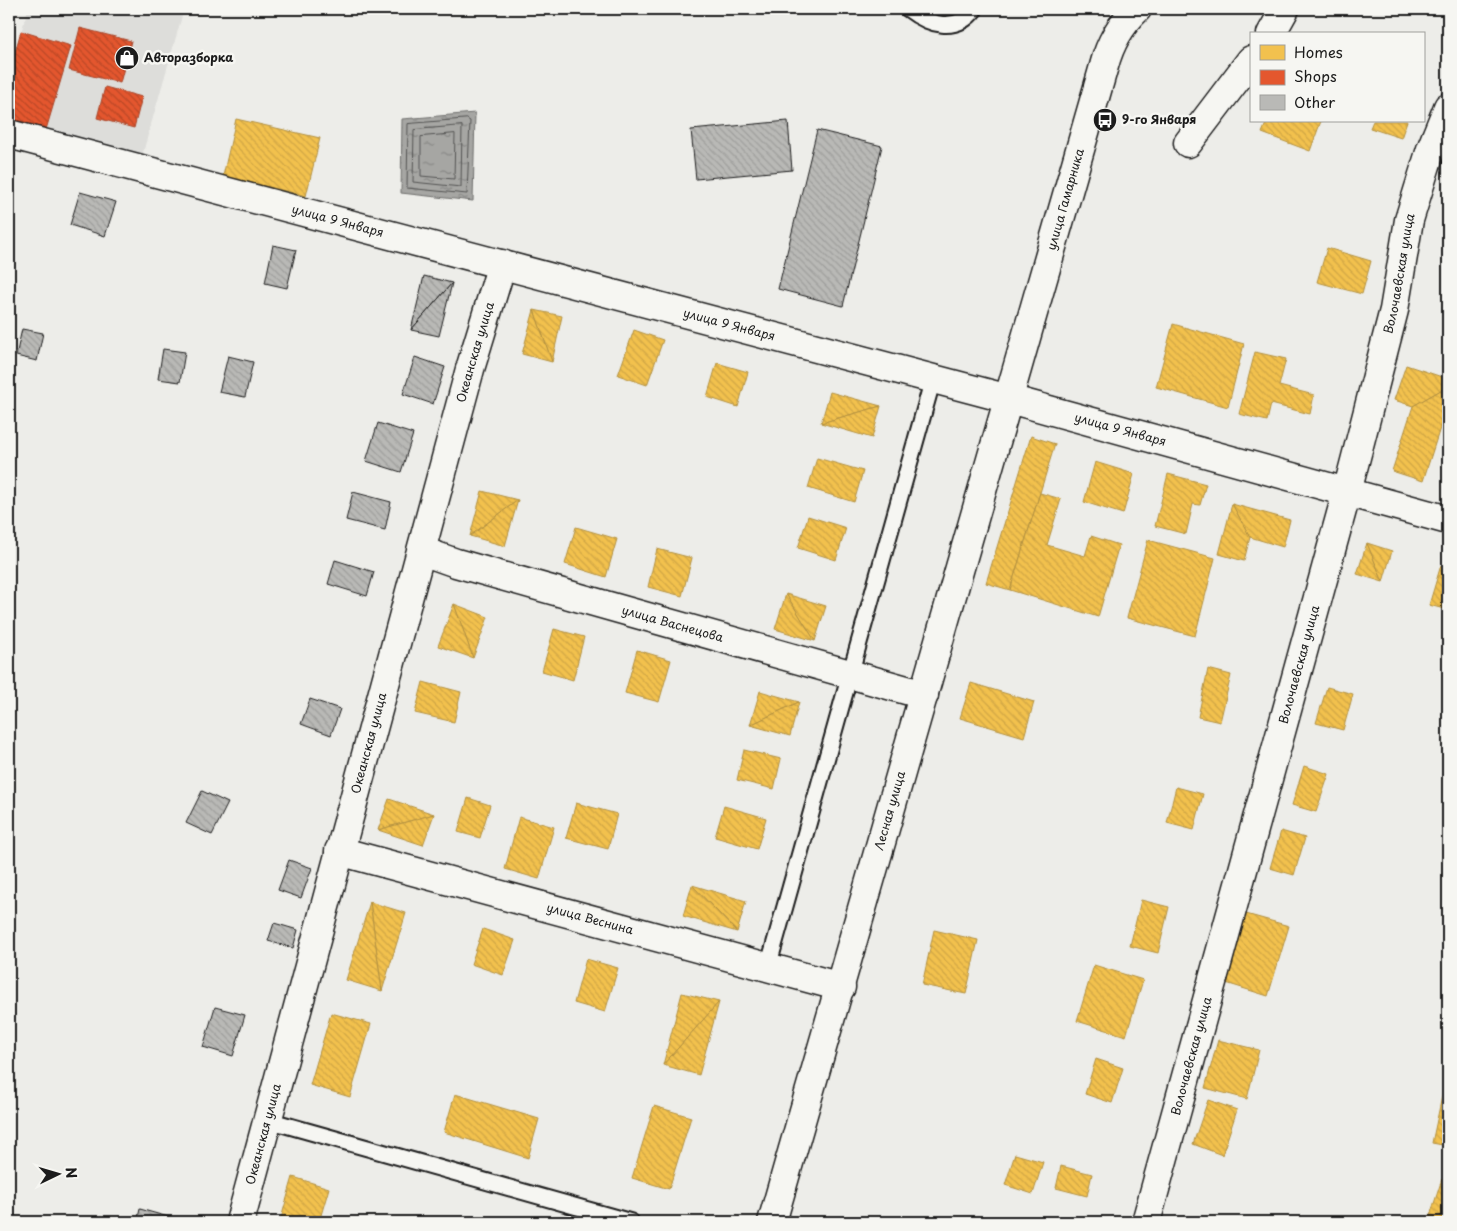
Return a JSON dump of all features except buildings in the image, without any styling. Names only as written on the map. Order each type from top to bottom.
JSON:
[{"type":"street","name":"улица Гамарника","points":[[1009,399],[1110,46],[1124,21],[1137,9]]},
{"type":"street","points":[[1272,32],[1285,9]]},
{"type":"street","points":[[1188,143],[1250,61]]},
{"type":"street","name":"Волочаевская улица","points":[[1146,1222],[1347,492],[1394,310],[1409,220],[1431,148],[1448,107]]},
{"type":"street","name":"улица 9 Января","points":[[9,134],[1009,399],[1448,520]]},
{"type":"street","name":"Океанская улица","points":[[240,1222],[338,851],[422,551],[470,369],[502,264]]},
{"type":"street","name":"Лесная улица","points":[[772,1222],[1009,399]]},
{"type":"street","name":"улица Васнецова","points":[[422,551],[466,566],[924,695]]},
{"type":"street","name":"улица Веснина","points":[[338,851],[841,987]]},
{"type":"lane","points":[[908,9],[920,18],[944,26],[960,22],[975,9]]},
{"type":"lane","points":[[1110,46],[1115,9]]},
{"type":"lane","points":[[768,967],[933,379]]},
{"type":"lane","points":[[268,1120],[631,1222]]},
{"type":"shaded area","name":"Авторазборка","points":[[28,9],[184,9],[142,156],[9,122],[9,73]]},
{"type":"water","points":[[475,113],[473,201],[401,193],[402,119]]},
{"type":"place","name":"Авторазборка","points":[[127,58]]},
{"type":"place","name":"9-го Января","points":[[1105,120]]}]
